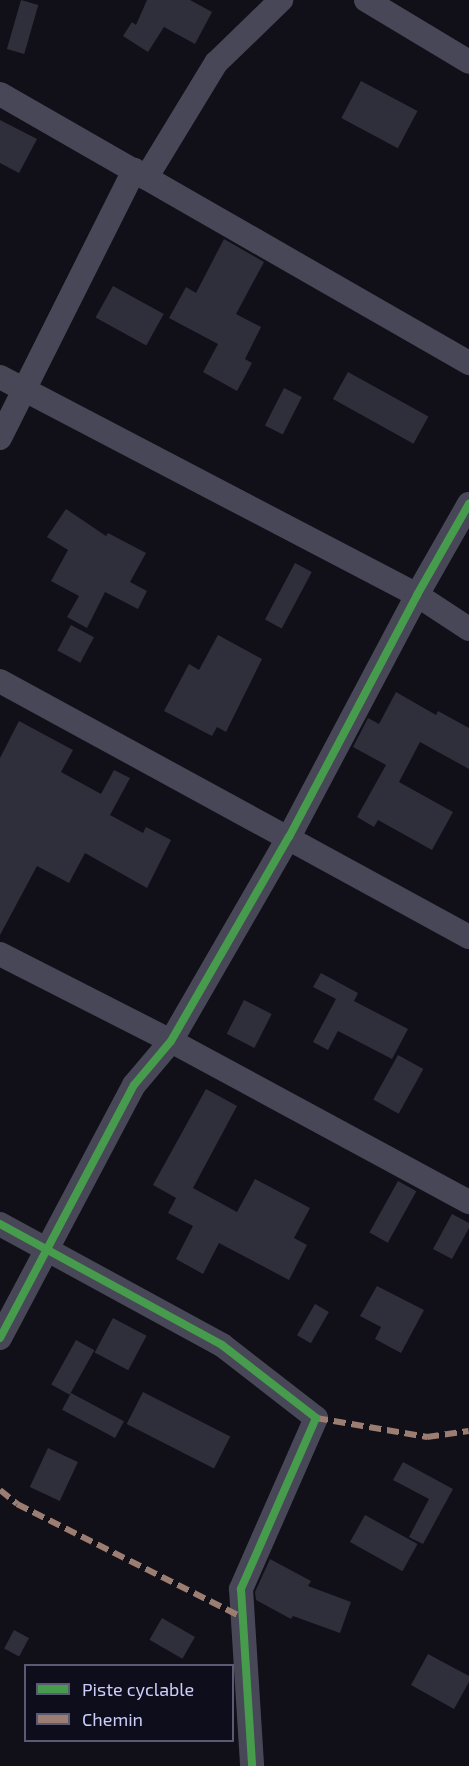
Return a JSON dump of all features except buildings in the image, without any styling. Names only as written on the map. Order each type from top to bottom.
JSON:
[{"type":"street","points":[[0,438],[140,174],[216,63],[281,0]]},
{"type":"street","points":[[366,0],[469,62]]},
{"type":"street","points":[[0,94],[469,363]]},
{"type":"street","points":[[0,377],[417,595],[469,629]]},
{"type":"street","points":[[0,1338],[134,1085],[171,1041],[289,837],[417,595],[469,504]]},
{"type":"street","points":[[0,681],[289,837],[469,938]]},
{"type":"street","points":[[0,954],[171,1041],[469,1202]]},
{"type":"street","points":[[0,1224],[222,1346],[316,1418],[241,1590],[252,1766]]},
{"type":"marked path","points":[[316,1418],[427,1437],[469,1431]]},
{"type":"marked path","points":[[0,1490],[17,1504],[242,1617]]},
{"type":"cycle path","points":[[0,1338],[134,1085],[171,1041],[289,837],[417,595],[469,504]]},
{"type":"cycle path","points":[[0,1224],[222,1345],[316,1418],[241,1589],[252,1766]]}]
